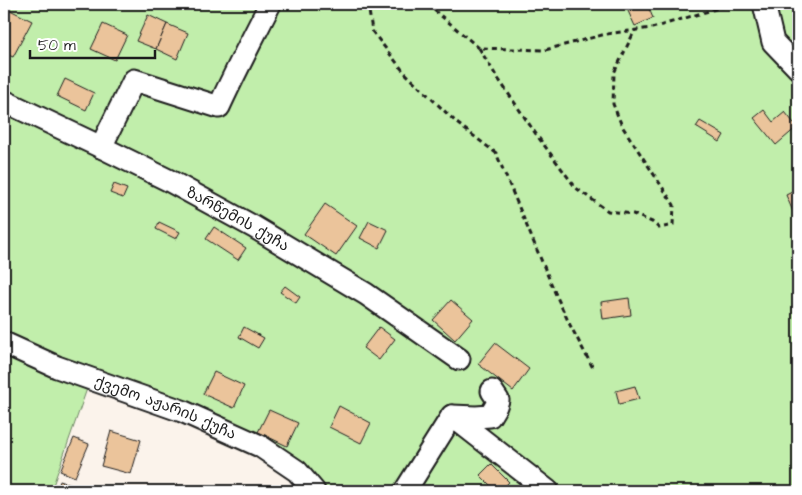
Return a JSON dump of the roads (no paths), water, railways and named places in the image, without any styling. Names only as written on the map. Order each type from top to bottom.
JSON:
[{"type":"street","points":[[101,146],[134,80],[219,107],[238,64],[249,47],[270,4]]},
{"type":"street","points":[[764,4],[773,42],[798,68]]},
{"type":"street","name":"ზარწემის ქუჩა","points":[[4,101],[101,146],[254,227],[366,294],[459,359]]},
{"type":"street","name":"ქვემო აჟარის ქუჩა","points":[[4,343],[57,367],[182,411],[260,446],[297,471],[314,491]]},
{"type":"street","points":[[452,416],[476,418],[490,416],[498,400],[492,391]]},
{"type":"street","points":[[405,491],[452,416]]},
{"type":"street","points":[[452,416],[548,491]]}]
